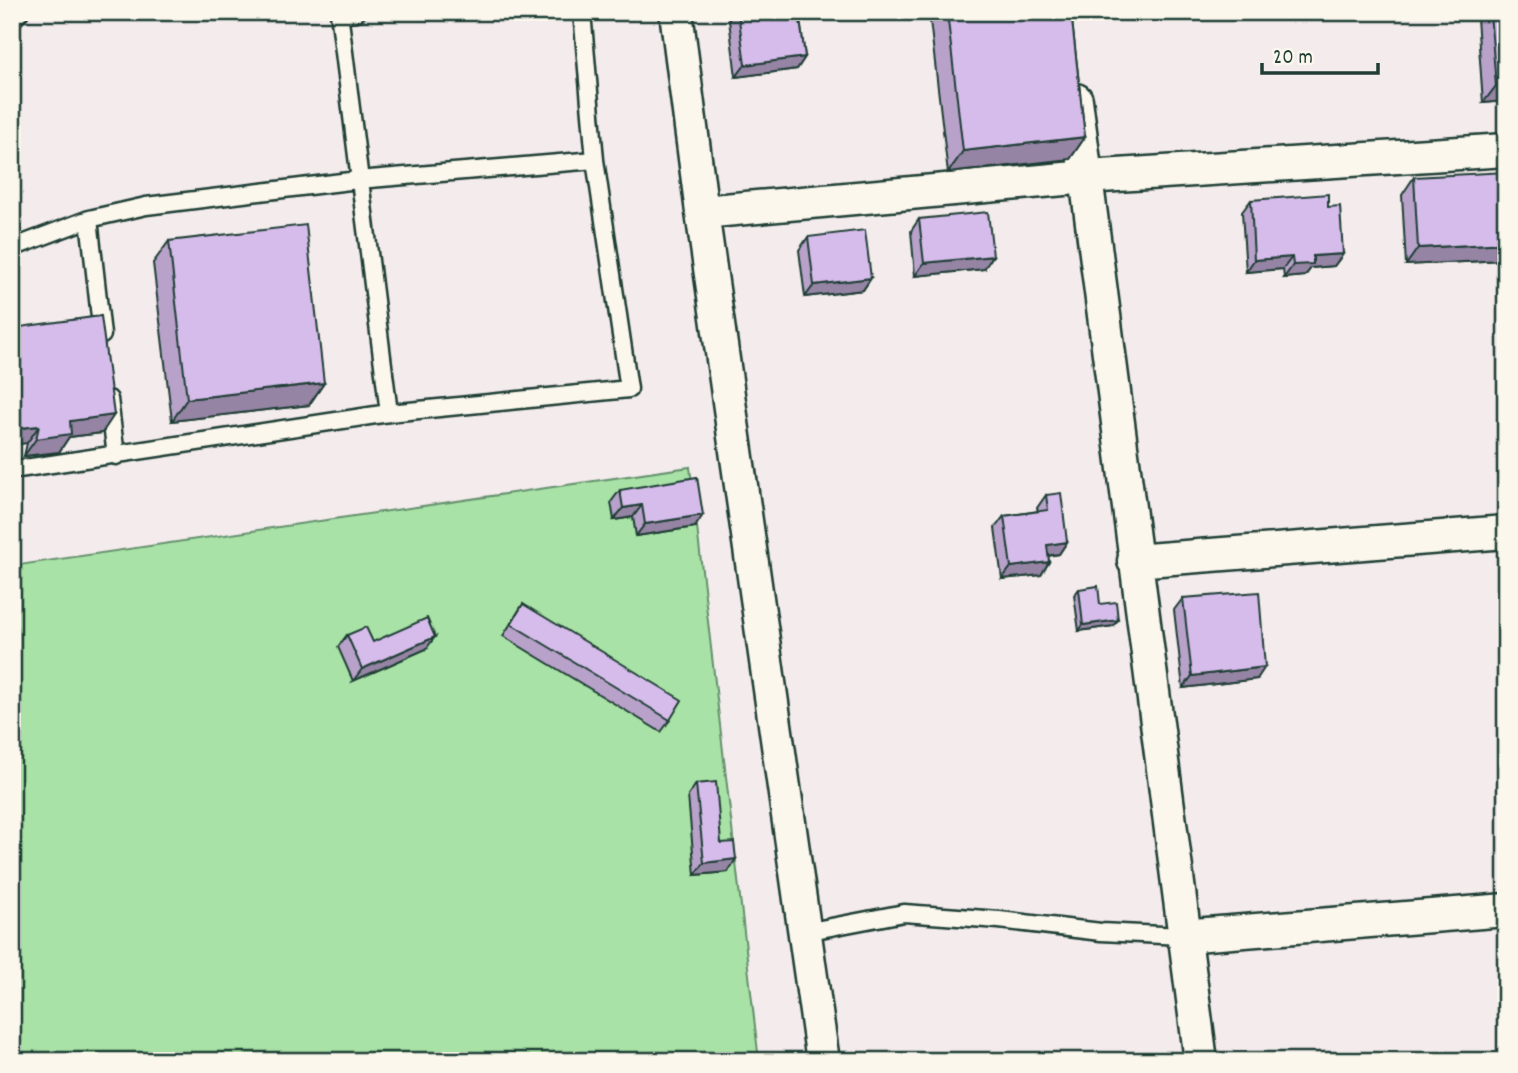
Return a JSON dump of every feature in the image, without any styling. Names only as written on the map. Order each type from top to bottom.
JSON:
[{"type":"street","points":[[676,12],[823,1061]]},
{"type":"street","points":[[1072,67],[1200,1061]]},
{"type":"street","points":[[702,212],[1086,177],[1506,150]]},
{"type":"street","points":[[1134,561],[1506,532]]},
{"type":"street","points":[[1182,936],[1506,910]]},
{"type":"lane","points":[[12,20],[20,12]]},
{"type":"lane","points":[[356,12],[339,13],[389,413]]},
{"type":"lane","points":[[12,470],[389,413],[629,389],[595,160],[582,12]]},
{"type":"lane","points":[[12,248],[89,219],[146,206],[358,180],[595,160]]},
{"type":"lane","points":[[89,219],[105,359]]},
{"type":"lane","points":[[108,386],[116,456]]},
{"type":"lane","points":[[804,932],[904,913],[999,920],[1101,932],[1182,936]]},
{"type":"green space","points":[[690,467],[759,1061],[12,1061],[12,566]]},
{"type":"building","points":[[738,12],[799,12],[805,57],[745,65]]},
{"type":"building","points":[[947,12],[1071,12],[1085,137],[963,151]]},
{"type":"building","points":[[1490,12],[1506,12],[1506,85],[1496,86]]},
{"type":"building","points":[[1506,172],[1506,243],[1418,248],[1414,177]]},
{"type":"building","points":[[1328,194],[1328,207],[1340,206],[1343,254],[1313,256],[1313,264],[1293,265],[1292,257],[1254,260],[1251,200]]},
{"type":"building","points":[[988,212],[993,256],[924,263],[919,219]]},
{"type":"building","points":[[306,225],[324,383],[187,399],[169,241]]},
{"type":"building","points":[[865,230],[871,278],[814,285],[808,237]]},
{"type":"building","points":[[101,316],[114,415],[70,421],[71,434],[36,439],[39,426],[12,429],[12,328]]},
{"type":"building","points":[[697,477],[703,515],[645,524],[642,505],[623,508],[620,490]]},
{"type":"building","points":[[1061,493],[1067,542],[1047,545],[1049,562],[1011,567],[1004,516],[1048,510],[1046,495]]},
{"type":"building","points":[[1098,586],[1100,604],[1116,602],[1118,620],[1083,625],[1079,589]]},
{"type":"building","points":[[1259,592],[1265,667],[1192,676],[1183,598]]},
{"type":"building","points":[[523,604],[682,700],[670,720],[511,624]]},
{"type":"building","points":[[427,618],[435,637],[362,669],[347,635],[366,627],[373,642]]},
{"type":"building","points":[[716,782],[721,843],[734,842],[736,859],[704,863],[696,784]]}]
